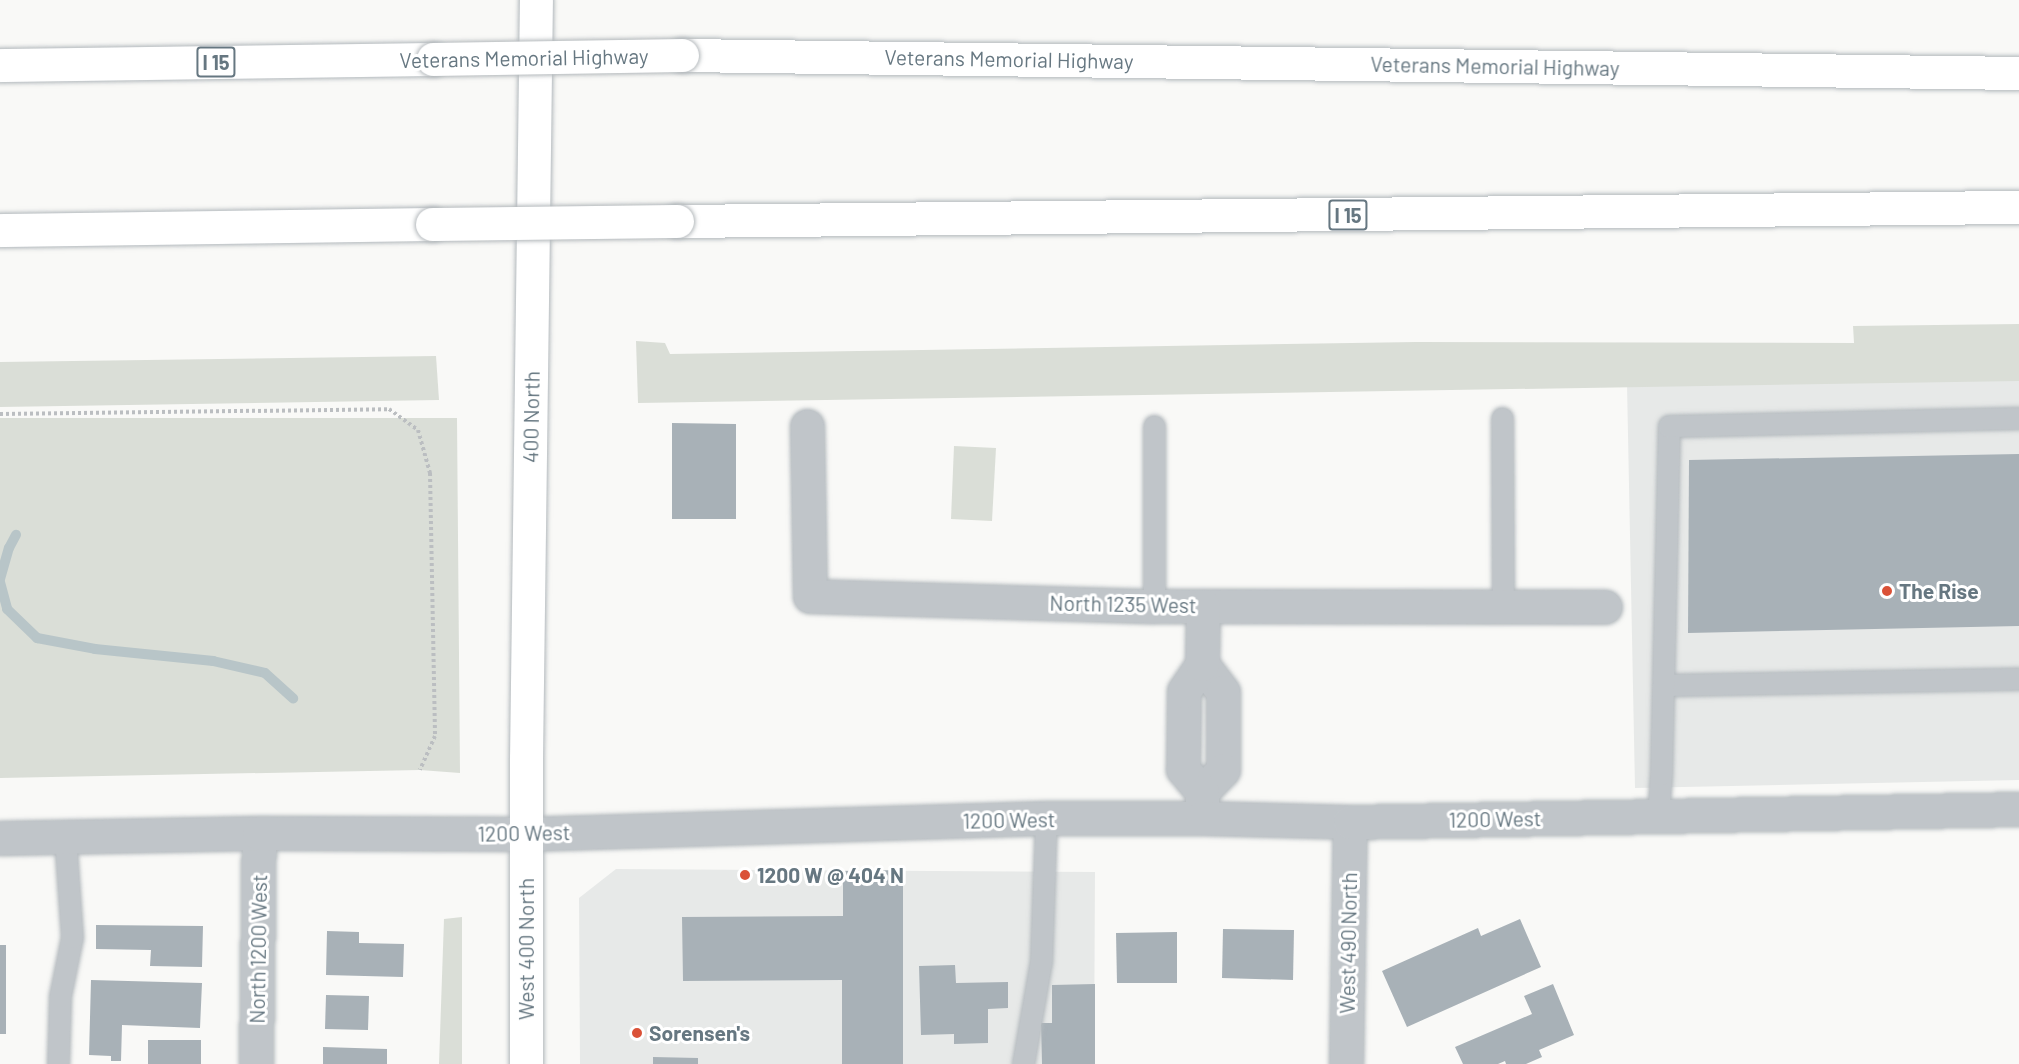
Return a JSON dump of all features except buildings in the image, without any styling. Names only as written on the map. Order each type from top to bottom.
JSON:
[{"type":"main road","name":"400 North","points":[[526,834],[536,0]]},
{"type":"main road","name":"Veterans Memorial Highway","points":[[0,65],[682,55],[2019,73]]},
{"type":"main road","name":"I 15","points":[[0,230],[2019,207]]},
{"type":"main road","name":"West 400 North","points":[[526,834],[526,1064]]},
{"type":"street","name":"North 1235 West","points":[[807,426],[810,596],[1154,606],[1605,607]]},
{"type":"street","points":[[1202,805],[1223,770],[1223,692],[1202,664],[1203,606]]},
{"type":"street","name":"1200 West","points":[[0,838],[259,833],[526,834],[1046,818],[1202,805],[1350,822],[2019,809]]},
{"type":"street","name":"West 490 North","points":[[1347,1064],[1350,822]]},
{"type":"street","name":"North 1200 West","points":[[256,1064],[259,833]]},
{"type":"lane","points":[[1502,418],[1503,605]]},
{"type":"lane","points":[[1658,815],[1669,426],[2019,418]]},
{"type":"lane","points":[[1154,426],[1154,606]]},
{"type":"lane","points":[[1663,685],[2019,679]]},
{"type":"lane","points":[[1023,1064],[1041,961],[1046,818]]},
{"type":"lane","points":[[58,1064],[60,996],[72,937],[65,837]]},
{"type":"path","points":[[0,414],[390,409],[418,430],[430,473],[435,736],[420,770]]},
{"type":"shaded area","points":[[2019,324],[2019,381],[638,403],[636,341],[665,343],[670,354],[1416,342],[1854,343],[1853,326]]},
{"type":"shaded area","points":[[436,356],[439,400],[0,407],[0,362]]},
{"type":"shaded area","points":[[2019,379],[2019,780],[1635,788],[1627,384]]},
{"type":"shaded area","points":[[0,418],[457,418],[460,773],[420,770],[0,778]]},
{"type":"shaded area","points":[[954,446],[996,448],[992,521],[951,519]]},
{"type":"shaded area","points":[[616,869],[1095,872],[1094,1064],[580,1064],[579,898]]},
{"type":"shaded area","points":[[462,917],[462,1064],[439,1064],[444,919]]},
{"type":"waterway","points":[[0,579],[9,548],[16,535]]},
{"type":"waterway","points":[[0,582],[7,609],[37,638],[95,649],[213,661],[265,673],[293,698]]},
{"type":"place","name":"The Rise","points":[[1887,591]]},
{"type":"place","name":"1200 W @ 404 N","points":[[745,875]]},
{"type":"place","name":"Sorensen's","points":[[637,1033]]}]
